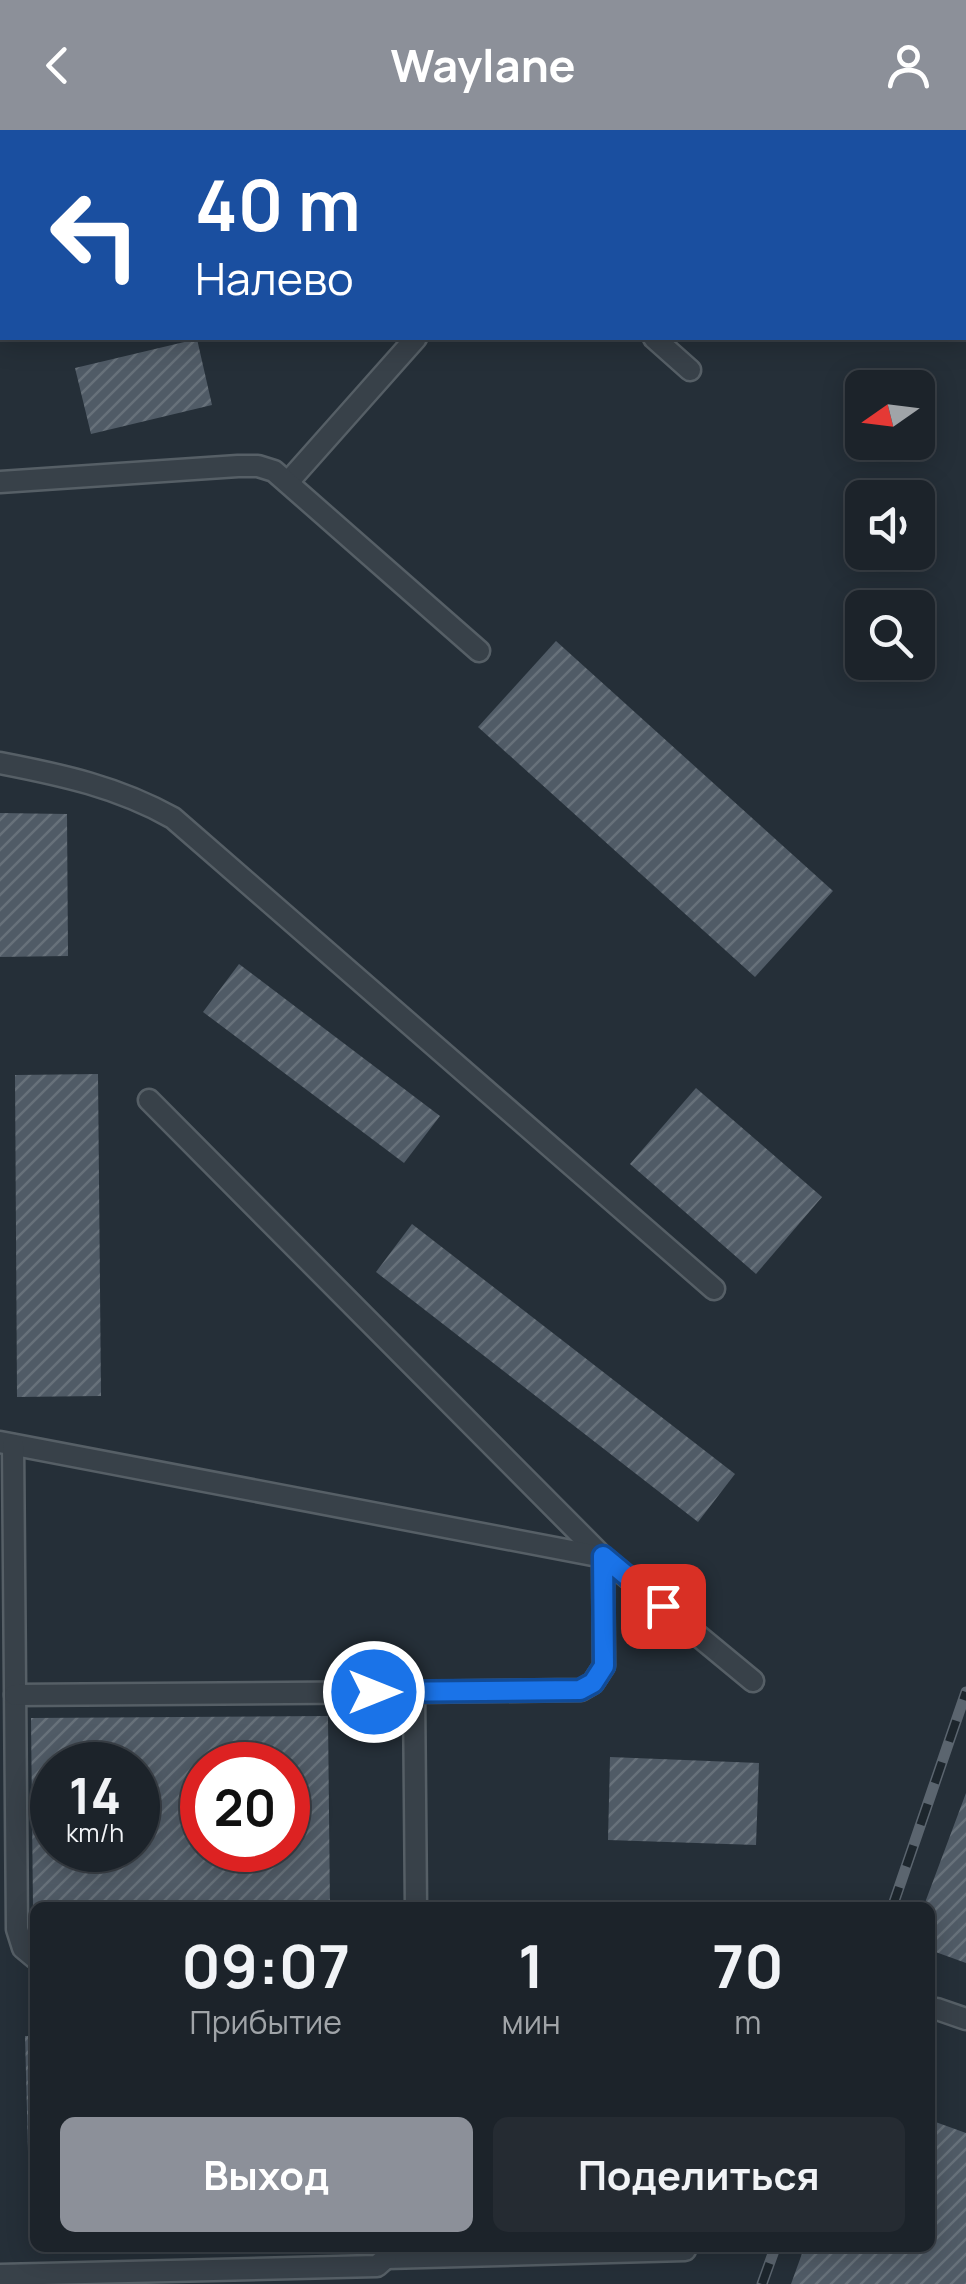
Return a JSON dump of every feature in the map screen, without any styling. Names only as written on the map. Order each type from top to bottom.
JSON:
[{"type":"lane","points":[[289,480],[414,340]]},
{"type":"lane","points":[[656,340],[690,370]]},
{"type":"lane","points":[[0,482],[238,466],[274,470],[479,651]]},
{"type":"lane","points":[[0,762],[90,781],[137,798],[173,818],[714,1289]]},
{"type":"lane","points":[[148,1100],[603,1556],[754,1681]]},
{"type":"lane","points":[[30,1954],[23,1948],[17,1929],[15,1695],[6,1443],[603,1556]]},
{"type":"lane","points":[[15,1695],[580,1690],[593,1683],[604,1666],[603,1556]]},
{"type":"lane","points":[[414,1692],[416,1902]]},
{"type":"lane","points":[[937,2008],[966,2019]]},
{"type":"lane","points":[[0,2276],[377,2266],[386,2252]]},
{"type":"building","points":[[197,340],[212,405],[91,434],[75,368]]},
{"type":"building","points":[[556,641],[833,891],[755,977],[478,727]]},
{"type":"building","points":[[0,813],[67,814],[68,956],[0,957]]},
{"type":"building","points":[[239,964],[440,1116],[404,1163],[203,1012]]},
{"type":"building","points":[[98,1074],[101,1396],[17,1397],[15,1075]]},
{"type":"building","points":[[696,1088],[822,1197],[756,1274],[630,1164]]},
{"type":"building","points":[[412,1224],[735,1474],[698,1522],[376,1272]]},
{"type":"building","points":[[328,1716],[330,1902],[33,1902],[33,1872],[160,1872],[160,1742],[31,1742],[31,1718]]},
{"type":"building","points":[[610,1757],[759,1763],[756,1845],[608,1840]]},
{"type":"building","points":[[966,1793],[966,1963],[935,1952],[935,1902],[925,1902]]},
{"type":"building","points":[[25,2036],[30,2036],[30,2228]]},
{"type":"building","points":[[935,2122],[966,2133],[966,2284],[791,2284],[803,2252],[935,2252]]},
{"type":"railway","points":[[894,1902],[966,1692]]},
{"type":"railway","points":[[762,2284],[774,2252]]},
{"type":"route","points":[[374,1692],[580,1690],[593,1683],[604,1666],[603,1556],[663,1606]]}]
